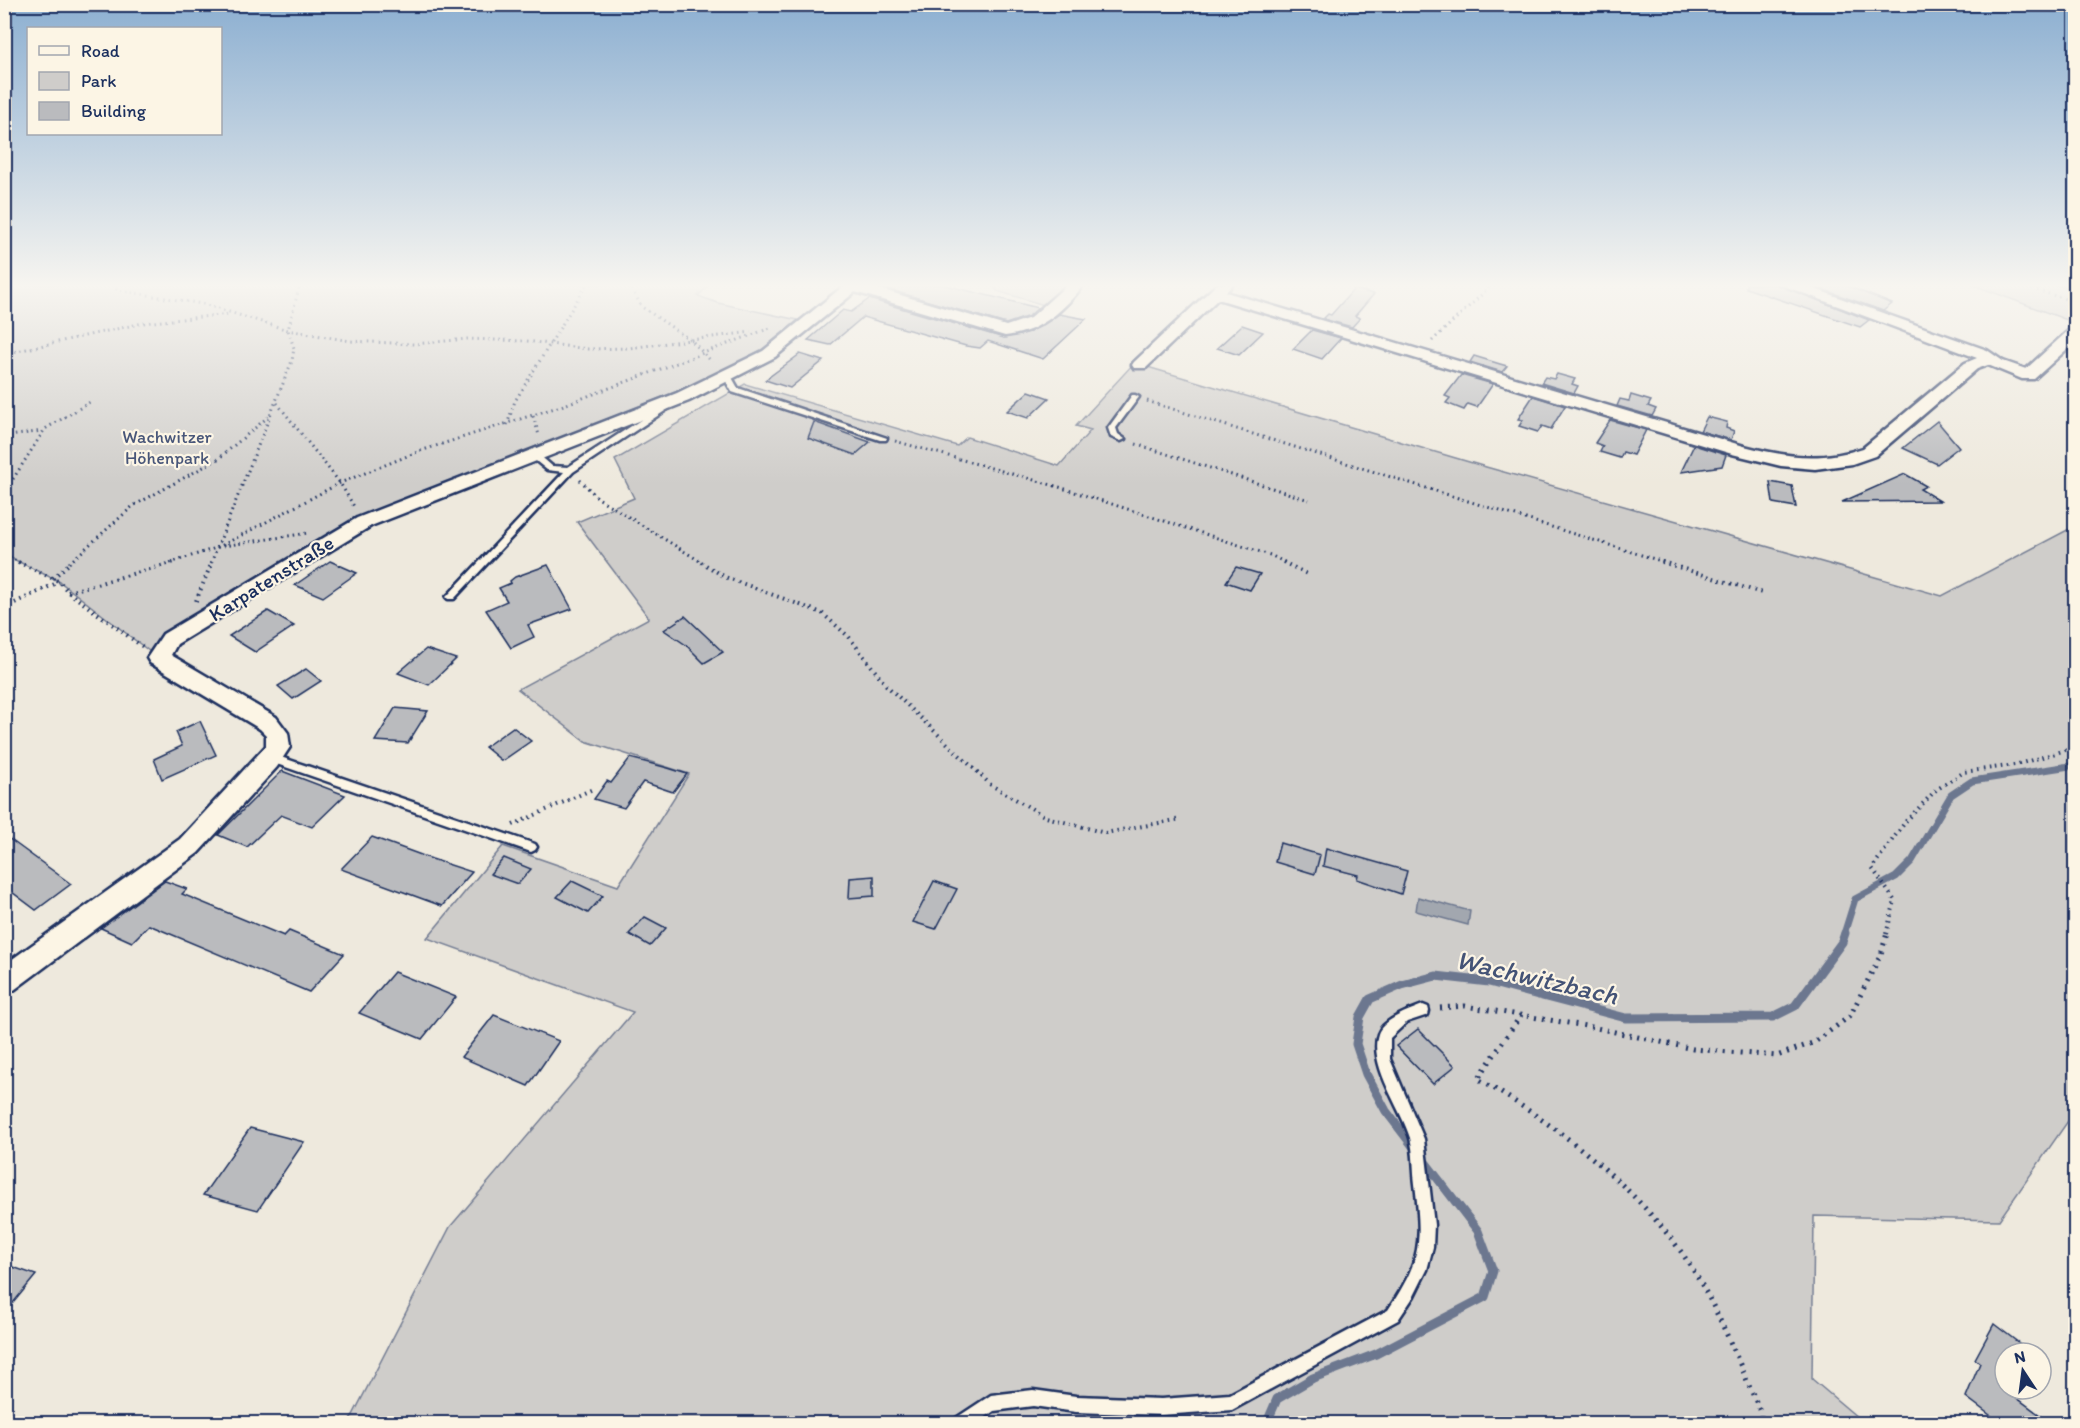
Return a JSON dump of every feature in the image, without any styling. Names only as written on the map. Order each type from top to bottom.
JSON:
[{"type":"street","name":"Karpatenstraße","points":[[158,658],[170,639],[364,522],[683,397],[773,351]]},
{"type":"street","points":[[1140,365],[1155,351]]},
{"type":"street","points":[[1400,351],[1738,450],[1781,461],[1815,464],[1846,460],[1869,452],[1971,366],[1989,359]]},
{"type":"street","points":[[1974,351],[2028,375],[2055,351]]},
{"type":"street","points":[[4,981],[189,846],[272,758],[278,747],[278,733],[268,723],[158,658]]},
{"type":"lane","points":[[727,376],[735,390],[883,438]]},
{"type":"lane","points":[[451,597],[570,470],[683,397]]},
{"type":"lane","points":[[1121,439],[1114,435],[1112,428],[1135,397]]},
{"type":"lane","points":[[534,455],[550,468],[570,470]]},
{"type":"lane","points":[[272,758],[531,847]]},
{"type":"lane","points":[[962,1424],[991,1403],[1034,1398],[1076,1404],[1161,1407],[1232,1402],[1393,1315],[1409,1291],[1426,1247],[1427,1225],[1417,1139],[1383,1059],[1384,1035],[1403,1018],[1423,1011]]},
{"type":"path","points":[[4,354],[19,351]]},
{"type":"path","points":[[184,631],[219,547],[268,417],[277,403],[293,351]]},
{"type":"path","points":[[507,425],[515,401],[547,351]]},
{"type":"path","points":[[701,351],[727,376]]},
{"type":"path","points":[[219,547],[340,483],[420,451],[507,425],[709,351]]},
{"type":"path","points":[[1416,356],[1422,351]]},
{"type":"path","points":[[1135,397],[1765,594]]},
{"type":"path","points":[[4,437],[43,431],[90,402]]},
{"type":"path","points":[[277,403],[340,483],[364,522]]},
{"type":"path","points":[[53,578],[133,506],[218,459],[268,417]]},
{"type":"path","points":[[4,493],[43,431]]},
{"type":"path","points":[[883,438],[1059,486],[1270,555],[1307,574]]},
{"type":"path","points":[[1121,439],[1309,500]]},
{"type":"path","points":[[570,470],[598,498],[717,573],[822,613],[849,637],[886,685],[951,748],[991,784],[1046,817],[1105,832],[1181,819]]},
{"type":"path","points":[[68,592],[141,573],[219,547],[313,532]]},
{"type":"path","points":[[4,555],[60,582],[68,592],[158,658]]},
{"type":"path","points":[[4,608],[60,582]]},
{"type":"path","points":[[1423,1011],[1465,1006],[1592,1027],[1693,1049],[1777,1056],[1815,1042],[1850,1016],[1881,954],[1895,901],[1872,868],[1906,821],[1936,790],[1964,772],[2016,765],[2076,747]]},
{"type":"path","points":[[493,834],[595,788]]},
{"type":"path","points":[[1521,1016],[1478,1079],[1516,1100],[1587,1154],[1654,1217],[1701,1282],[1761,1413],[1761,1424]]},
{"type":"green space","name":"Wachwitzer Höhenpark","points":[[5,351],[760,351],[708,379],[382,508],[334,530],[170,639],[158,658],[60,582],[5,555]]},
{"type":"green space","points":[[1134,363],[1486,467],[1942,596],[2075,526],[2075,1111],[1999,1220],[1814,1216],[1812,1379],[1864,1423],[346,1424],[353,1415],[450,1227],[633,1012],[427,938],[503,846],[618,886],[689,774],[585,741],[518,689],[649,618],[577,522],[634,498],[615,460],[745,384],[957,446],[967,437],[1059,466],[1091,430],[1076,426]]},
{"type":"shaded area","points":[[1418,897],[1470,911],[1468,925],[1416,911]]},
{"type":"building","points":[[1017,351],[1052,351],[1043,359]]},
{"type":"building","points":[[1225,351],[1244,351],[1239,355]]},
{"type":"building","points":[[1298,351],[1330,351],[1322,359]]},
{"type":"building","points":[[800,354],[823,361],[790,388],[765,380]]},
{"type":"building","points":[[1474,356],[1507,366],[1502,372],[1470,362]]},
{"type":"building","points":[[1557,374],[1575,379],[1572,384],[1578,386],[1574,393],[1541,383],[1545,377],[1554,379]]},
{"type":"building","points":[[1461,375],[1493,384],[1477,407],[1468,404],[1464,410],[1446,403],[1450,398],[1445,396]]},
{"type":"building","points":[[1029,391],[1049,398],[1028,418],[1007,411]]},
{"type":"building","points":[[1631,395],[1651,401],[1648,406],[1656,409],[1652,416],[1617,406],[1620,399],[1629,401]]},
{"type":"building","points":[[1533,396],[1565,406],[1551,429],[1542,426],[1538,432],[1519,426],[1523,420],[1518,419]]},
{"type":"building","points":[[1707,417],[1727,422],[1726,428],[1734,431],[1731,440],[1700,431]]},
{"type":"building","points":[[1610,420],[1646,430],[1633,455],[1623,452],[1620,458],[1600,452],[1603,446],[1595,443]]},
{"type":"building","points":[[1937,421],[1959,447],[1937,464],[1903,448]]},
{"type":"building","points":[[814,422],[870,442],[855,455],[808,438]]},
{"type":"building","points":[[1694,445],[1726,455],[1722,466],[1681,472]]},
{"type":"building","points":[[1905,474],[1926,486],[1920,489],[1940,501],[1842,502]]},
{"type":"building","points":[[1770,482],[1792,486],[1796,507],[1773,503]]},
{"type":"building","points":[[330,561],[357,573],[323,597],[295,585]]},
{"type":"building","points":[[548,565],[572,609],[528,625],[534,637],[511,648],[486,610],[507,601],[499,588],[511,583],[510,581],[515,577]]},
{"type":"building","points":[[1236,567],[1260,574],[1250,590],[1226,582]]},
{"type":"building","points":[[268,611],[294,626],[255,652],[229,636]]},
{"type":"building","points":[[685,616],[723,652],[704,663],[686,645],[664,630]]},
{"type":"building","points":[[426,649],[456,659],[429,685],[398,673]]},
{"type":"building","points":[[306,669],[321,681],[293,699],[278,686]]},
{"type":"building","points":[[395,708],[428,711],[408,743],[375,741]]},
{"type":"building","points":[[200,721],[216,755],[162,779],[154,759],[182,746],[176,732]]},
{"type":"building","points":[[513,727],[531,741],[502,761],[485,747]]},
{"type":"building","points":[[630,758],[687,774],[673,792],[643,782],[624,808],[594,799],[607,781],[611,783]]},
{"type":"building","points":[[282,771],[345,795],[312,827],[281,815],[247,847],[218,835]]},
{"type":"building","points":[[4,835],[71,884],[36,910],[4,886]]},
{"type":"building","points":[[372,837],[472,872],[442,906],[341,869]]},
{"type":"building","points":[[1280,843],[1320,855],[1315,874],[1275,862]]},
{"type":"building","points":[[1326,848],[1407,871],[1401,894],[1357,879],[1358,875],[1323,866]]},
{"type":"building","points":[[504,858],[531,869],[518,884],[490,874]]},
{"type":"building","points":[[874,876],[874,896],[849,898],[850,878]]},
{"type":"building","points":[[165,881],[187,889],[182,894],[284,936],[289,931],[344,954],[309,992],[149,925],[132,942],[101,928]]},
{"type":"building","points":[[572,881],[603,896],[588,913],[557,897]]},
{"type":"building","points":[[934,881],[957,889],[936,929],[913,922]]},
{"type":"building","points":[[645,917],[666,928],[650,946],[629,934]]},
{"type":"building","points":[[394,972],[456,997],[422,1039],[359,1013]]},
{"type":"building","points":[[494,1015],[559,1041],[528,1086],[461,1057]]},
{"type":"building","points":[[1418,1029],[1455,1066],[1433,1084],[1396,1046]]},
{"type":"building","points":[[250,1128],[304,1142],[258,1210],[203,1195]]},
{"type":"building","points":[[4,1264],[36,1275],[4,1314]]},
{"type":"building","points":[[1994,1324],[2016,1341],[1993,1341],[1993,1401],[2021,1401],[2052,1424],[2002,1424],[1966,1397],[1980,1363],[1975,1359]]},
{"type":"waterway","name":"Wachwitzbach","points":[[1844,934],[1855,899],[1896,877],[1912,861],[1951,795],[1972,781],[2076,765]]},
{"type":"waterway","name":"Wachwitzbach","points":[[1260,1424],[1268,1420],[1277,1399],[1313,1378],[1376,1354],[1485,1297],[1493,1271],[1478,1231],[1386,1111],[1366,1074],[1356,1044],[1360,1017],[1370,999],[1402,985],[1436,976],[1489,982],[1626,1018],[1773,1017],[1795,1006],[1842,942],[1845,933]]}]
